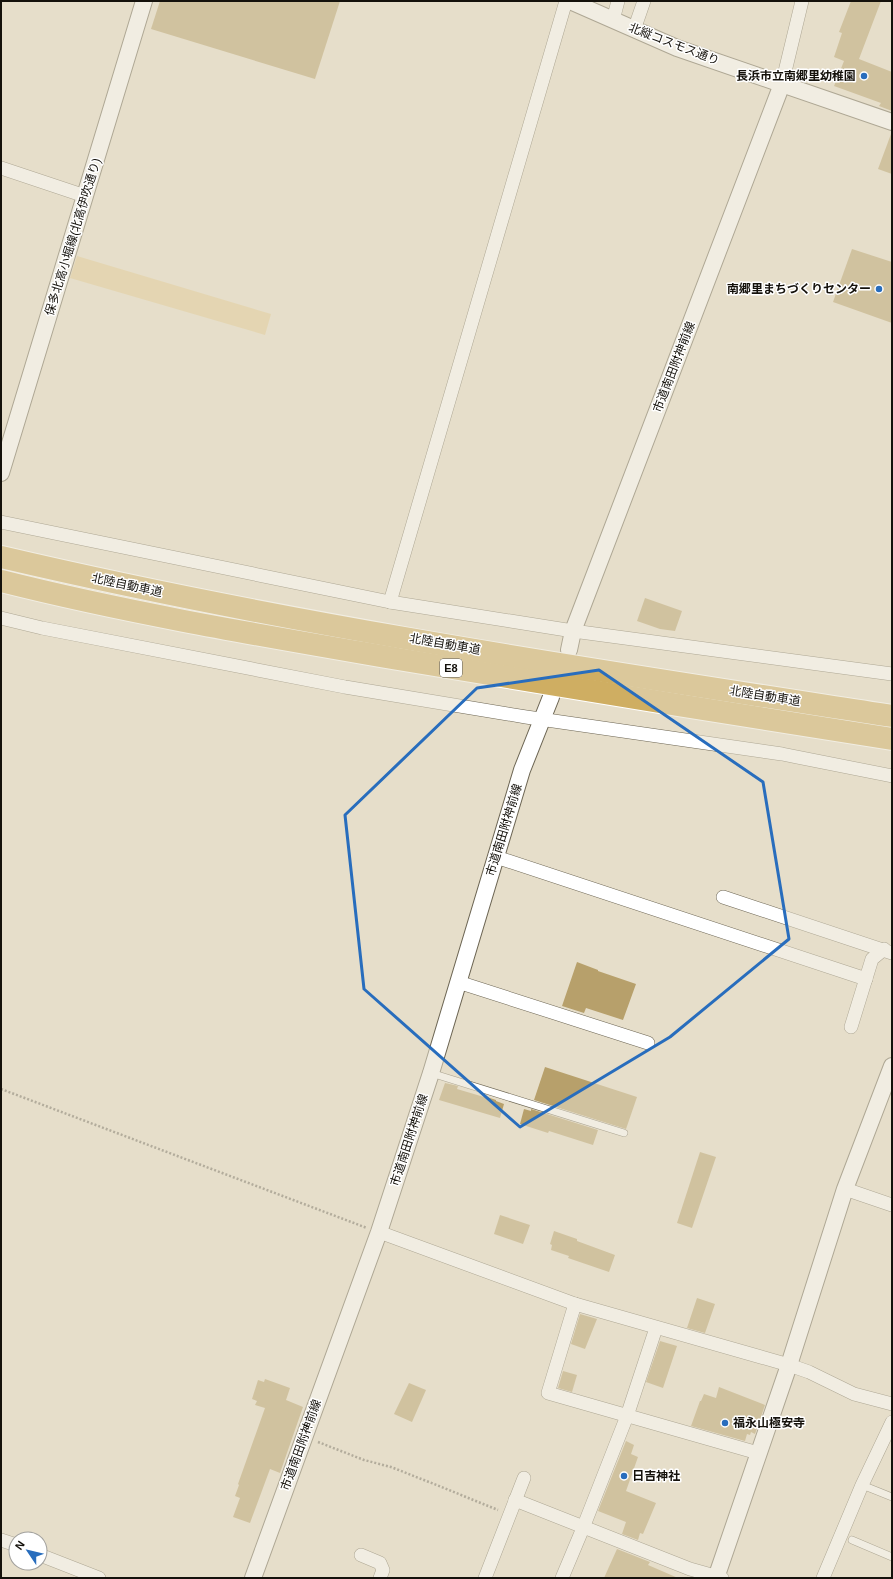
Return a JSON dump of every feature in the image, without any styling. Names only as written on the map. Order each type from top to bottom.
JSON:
[{"type":"highway","name":"北陸自動車道","points":[[10,559],[197,600],[310,621],[605,671],[892,716]]},
{"type":"highway","name":"北陸自動車道","points":[[7,582],[190,622],[304,643],[610,695],[892,739]]},
{"type":"street","name":"保多北高小堀線(北高伊吹通り)","points":[[1,473],[144,1]]},
{"type":"street","points":[[390,602],[566,1]]},
{"type":"street","name":"北縦コスモス通り","points":[[570,1],[677,48],[892,122]]},
{"type":"street","points":[[613,20],[618,1]]},
{"type":"street","points":[[634,30],[644,1]]},
{"type":"street","points":[[782,84],[802,1]]},
{"type":"street","name":"市道南田附神前線","points":[[569,650],[573,631],[782,84]]},
{"type":"street","points":[[1,168],[85,196]]},
{"type":"street","points":[[1,522],[390,602],[573,631],[892,674]]},
{"type":"street","points":[[1,618],[57,631],[345,687],[542,719],[782,754],[892,776]]},
{"type":"street","name":"市道南田附神前線","points":[[253,1578],[379,1232],[431,1074],[522,770],[551,698]]},
{"type":"street","points":[[496,857],[866,979]]},
{"type":"street","points":[[723,897],[888,951]]},
{"type":"street","points":[[851,1027],[872,959],[888,951]]},
{"type":"street","points":[[458,982],[648,1043]]},
{"type":"street","points":[[515,1500],[688,1573],[718,1577],[758,1453],[789,1365],[845,1189],[892,1066]]},
{"type":"street","points":[[845,1189],[892,1204]]},
{"type":"street","points":[[379,1232],[575,1304],[789,1365],[809,1372],[854,1394],[892,1404]]},
{"type":"street","points":[[575,1304],[548,1393],[758,1453]]},
{"type":"street","points":[[562,1578],[627,1416],[656,1328]]},
{"type":"street","points":[[823,1578],[862,1485],[892,1422]]},
{"type":"street","points":[[485,1578],[524,1478]]},
{"type":"street","points":[[361,1555],[380,1563],[383,1570],[380,1578]]},
{"type":"street","points":[[48,1558],[99,1578]]},
{"type":"lane","points":[[431,1074],[624,1133]]},
{"type":"lane","points":[[862,1485],[892,1497]]},
{"type":"lane","points":[[852,1540],[892,1557]]},
{"type":"path","points":[[1,1089],[379,1232]]},
{"type":"path","points":[[304,1436],[364,1460],[434,1484],[509,1515]]},
{"type":"highlighted area","points":[[599,670],[763,782],[789,939],[670,1037],[520,1127],[364,989],[345,815],[477,688]]},
{"type":"shaded area","points":[[77,256],[271,314],[265,335],[70,278]]},
{"type":"building","points":[[160,1],[340,1],[315,79],[151,29]]},
{"type":"building","points":[[851,1],[881,1],[859,59],[892,72],[892,111],[879,106],[881,103],[834,86],[844,61],[834,57],[842,33],[839,32]]},
{"type":"building","points":[[891,134],[892,135],[892,174],[878,169]]},
{"type":"building","points":[[852,249],[892,262],[892,323],[833,302]]},
{"type":"building","points":[[645,598],[682,611],[675,631],[660,629],[637,621]]},
{"type":"building","points":[[577,962],[636,984],[623,1020],[586,1008],[584,1013],[562,1006]]},
{"type":"building","points":[[545,1067],[637,1097],[626,1129],[534,1100]]},
{"type":"building","points":[[445,1083],[458,1086],[457,1089],[484,1096],[504,1104],[500,1118],[439,1100]]},
{"type":"building","points":[[524,1109],[531,1111],[531,1109],[598,1130],[593,1145],[549,1131],[548,1133],[520,1124]]},
{"type":"building","points":[[700,1152],[716,1157],[692,1228],[677,1223]]},
{"type":"building","points":[[500,1215],[530,1225],[523,1244],[494,1234]]},
{"type":"building","points":[[554,1231],[615,1255],[609,1272],[568,1258],[569,1256],[551,1250],[552,1245],[550,1244]]},
{"type":"building","points":[[697,1298],[715,1304],[705,1333],[687,1328]]},
{"type":"building","points":[[580,1314],[597,1319],[585,1349],[571,1344]]},
{"type":"building","points":[[660,1341],[677,1346],[663,1388],[646,1382]]},
{"type":"building","points":[[563,1371],[577,1375],[572,1392],[558,1388]]},
{"type":"building","points":[[265,1379],[290,1388],[286,1400],[303,1407],[280,1473],[270,1469],[250,1523],[233,1517],[240,1498],[235,1496],[265,1408],[255,1405],[257,1401],[252,1399],[258,1380],[264,1382]]},
{"type":"building","points":[[409,1383],[426,1390],[412,1422],[394,1414]]},
{"type":"building","points":[[719,1387],[765,1405],[755,1434],[751,1432],[750,1435],[747,1434],[745,1441],[691,1426],[704,1394],[716,1398]]},
{"type":"building","points":[[626,1441],[634,1445],[631,1454],[638,1457],[626,1491],[656,1503],[643,1534],[640,1533],[638,1540],[622,1534],[626,1522],[598,1511]]},
{"type":"building","points":[[617,1549],[650,1562],[648,1565],[678,1578],[604,1578]]},
{"type":"place","name":"長浜市立南郷里幼稚園","points":[[864,76]]},
{"type":"place","name":"南郷里まちづくりセンター","points":[[879,289]]},
{"type":"place","name":"福永山極安寺","points":[[725,1423]]},
{"type":"place","name":"日吉神社","points":[[624,1476]]}]
